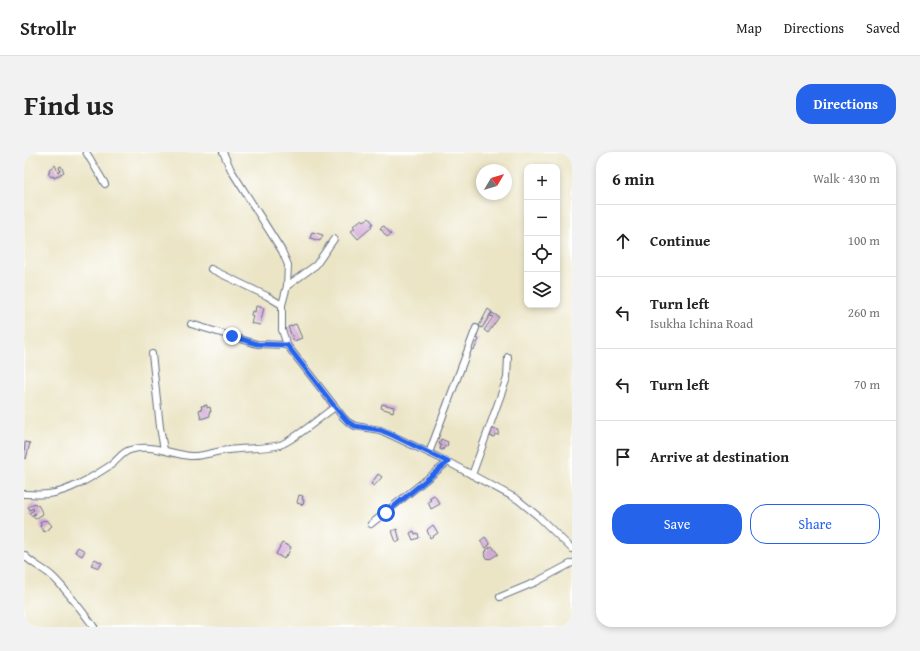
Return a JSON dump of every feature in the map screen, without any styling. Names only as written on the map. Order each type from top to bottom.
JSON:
[{"type":"street","points":[[86,152],[106,184]]},
{"type":"street","points":[[223,152],[231,170],[286,258],[289,272],[282,304],[282,330],[287,345],[348,422],[355,426],[380,430],[448,462],[517,499],[539,517],[572,549]]},
{"type":"street","points":[[287,286],[302,277],[316,265],[334,239]]},
{"type":"street","points":[[211,269],[282,304]]},
{"type":"street","points":[[191,324],[257,344],[287,345]]},
{"type":"street","points":[[429,453],[476,328]]},
{"type":"street","points":[[152,354],[164,450]]},
{"type":"street","points":[[472,475],[507,378],[508,356]]},
{"type":"street","points":[[24,494],[48,494],[61,491],[91,477],[113,464],[129,450],[148,448],[190,456],[206,455],[227,450],[280,445],[335,407]]},
{"type":"street","points":[[371,524],[448,462]]},
{"type":"street","points":[[24,555],[33,564],[46,570],[54,578],[94,627]]},
{"type":"street","points":[[500,597],[536,582],[572,563]]},
{"type":"building","points":[[55,165],[58,172],[60,170],[59,167],[61,166],[64,172],[54,178],[48,173],[50,172],[49,169]]},
{"type":"building","points":[[369,218],[373,223],[371,226],[372,227],[358,239],[351,231],[355,228],[353,226],[362,219],[364,221]]},
{"type":"building","points":[[384,226],[391,234],[387,237],[380,228]]},
{"type":"building","points":[[312,232],[323,235],[320,241],[310,238]]},
{"type":"building","points":[[256,306],[264,308],[260,325],[251,323],[253,316],[251,315],[252,311],[255,312]]},
{"type":"building","points":[[488,309],[492,312],[482,328],[479,326]]},
{"type":"building","points":[[492,313],[499,317],[488,333],[484,330],[493,317],[490,316]]},
{"type":"building","points":[[296,324],[302,338],[294,341],[288,327]]},
{"type":"building","points":[[475,338],[479,339],[474,350],[471,348]]},
{"type":"building","points":[[382,404],[394,407],[393,412],[381,408]]},
{"type":"building","points":[[207,405],[207,408],[210,407],[210,416],[201,419],[199,410],[202,409],[201,406]]},
{"type":"building","points":[[492,429],[499,430],[498,435],[495,434],[494,437],[490,436]]},
{"type":"building","points":[[441,439],[448,442],[447,447],[445,446],[443,450],[440,449],[441,445],[439,444]]},
{"type":"building","points":[[25,442],[30,443],[26,459],[24,458]]},
{"type":"building","points":[[378,474],[382,477],[374,486],[371,484]]},
{"type":"building","points":[[299,495],[303,496],[303,505],[297,503]]},
{"type":"building","points":[[434,495],[440,504],[431,509],[428,502],[431,500],[429,498]]},
{"type":"building","points":[[35,503],[36,506],[38,505],[43,514],[35,519],[33,516],[36,514],[35,513],[31,516],[29,513],[34,510],[33,508],[30,510],[28,507]]},
{"type":"building","points":[[47,520],[52,526],[44,532],[40,526],[40,522]]},
{"type":"building","points":[[433,525],[438,533],[430,538],[427,530]]},
{"type":"building","points":[[397,529],[400,541],[396,542],[392,531]]},
{"type":"building","points":[[414,531],[415,534],[418,533],[419,538],[413,540],[410,533]]},
{"type":"building","points":[[485,537],[490,544],[486,548],[480,541]]},
{"type":"building","points":[[282,543],[291,547],[284,559],[276,554]]},
{"type":"building","points":[[492,546],[498,554],[488,559],[485,556],[485,552]]},
{"type":"building","points":[[78,547],[85,551],[82,556],[75,552]]},
{"type":"building","points":[[95,559],[102,563],[99,568],[91,565]]},
{"type":"route","points":[[232,336],[257,344],[287,345],[348,422],[355,426],[380,430],[448,462],[386,513]]}]
